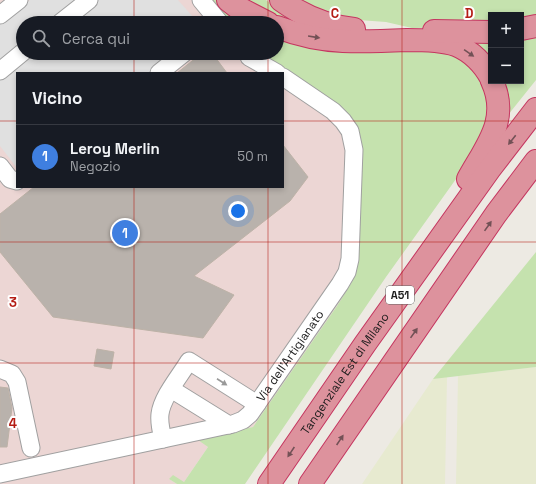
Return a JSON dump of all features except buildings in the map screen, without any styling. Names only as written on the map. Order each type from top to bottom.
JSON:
[{"type":"highway","points":[[228,0],[237,7],[254,16]]},
{"type":"highway","points":[[281,0],[295,10],[318,21],[342,28],[380,31],[488,32]]},
{"type":"highway","points":[[524,28],[536,26]]},
{"type":"highway","points":[[284,30],[296,34],[342,41],[420,40],[447,43],[458,46],[474,57],[488,73]]},
{"type":"highway","points":[[427,258],[467,180],[492,138],[499,115],[499,103],[493,84]]},
{"type":"highway","name":"Tangenziale Est di Milano","points":[[269,484],[365,344],[489,170],[536,109]]},
{"type":"highway","name":"A51","points":[[310,484],[492,220],[536,161]]},
{"type":"street","points":[[0,5],[6,0]]},
{"type":"street","points":[[0,15],[19,0]]},
{"type":"street","points":[[69,16],[89,0]]},
{"type":"street","points":[[201,0],[214,16]]},
{"type":"street","points":[[0,71],[16,58]]},
{"type":"street","points":[[160,72],[175,60]]},
{"type":"street","points":[[254,60],[275,72]]},
{"type":"street","name":"Via dell'Artigianato","points":[[0,474],[229,425],[243,420],[250,414],[336,290],[347,272],[350,260],[354,150],[350,131],[343,121],[326,106],[284,77]]},
{"type":"street","points":[[0,166],[10,179],[16,181]]},
{"type":"street","points":[[163,439],[160,428],[160,414],[163,404],[189,361],[257,404]]},
{"type":"street","points":[[0,369],[12,374],[17,382],[31,448]]},
{"type":"street","points":[[171,389],[229,425]]},
{"type":"shaded area","points":[[0,0],[206,0],[219,16],[16,16],[16,60],[267,60],[343,108],[354,122],[361,142],[357,265],[352,282],[253,427],[199,440],[208,447],[184,482],[169,479],[177,484],[0,484]]},
{"type":"shaded area","points":[[30,0],[178,0],[192,16],[16,16],[16,60],[166,60],[151,72],[16,72],[16,167],[0,146],[0,23]]},
{"type":"green space","points":[[206,0],[220,0],[246,16],[219,16]]},
{"type":"green space","points":[[241,0],[266,0],[303,27],[284,21],[284,16],[272,16]]},
{"type":"green space","points":[[296,0],[536,0],[536,21],[524,23],[524,12],[488,12],[488,27],[412,28],[386,22],[345,19],[323,14]]},
{"type":"green space","points":[[284,33],[455,52],[480,72],[491,105],[486,137],[386,277],[245,484],[177,484],[169,479],[173,475],[184,482],[208,447],[198,440],[253,427],[352,282],[357,265],[361,142],[354,122],[343,108],[267,60],[284,60]]},
{"type":"green space","points":[[536,33],[536,80],[508,115],[503,84],[524,84],[524,36]]},
{"type":"green space","points":[[488,39],[488,60],[467,40]]},
{"type":"green space","points":[[536,252],[536,367],[433,379]]},
{"type":"green space","points":[[536,367],[536,484],[456,484],[458,376]]},
{"type":"green space","points":[[447,377],[445,484],[362,484],[433,379]]},
{"type":"place","name":"Leroy Merlin","points":[[125,233]]}]
